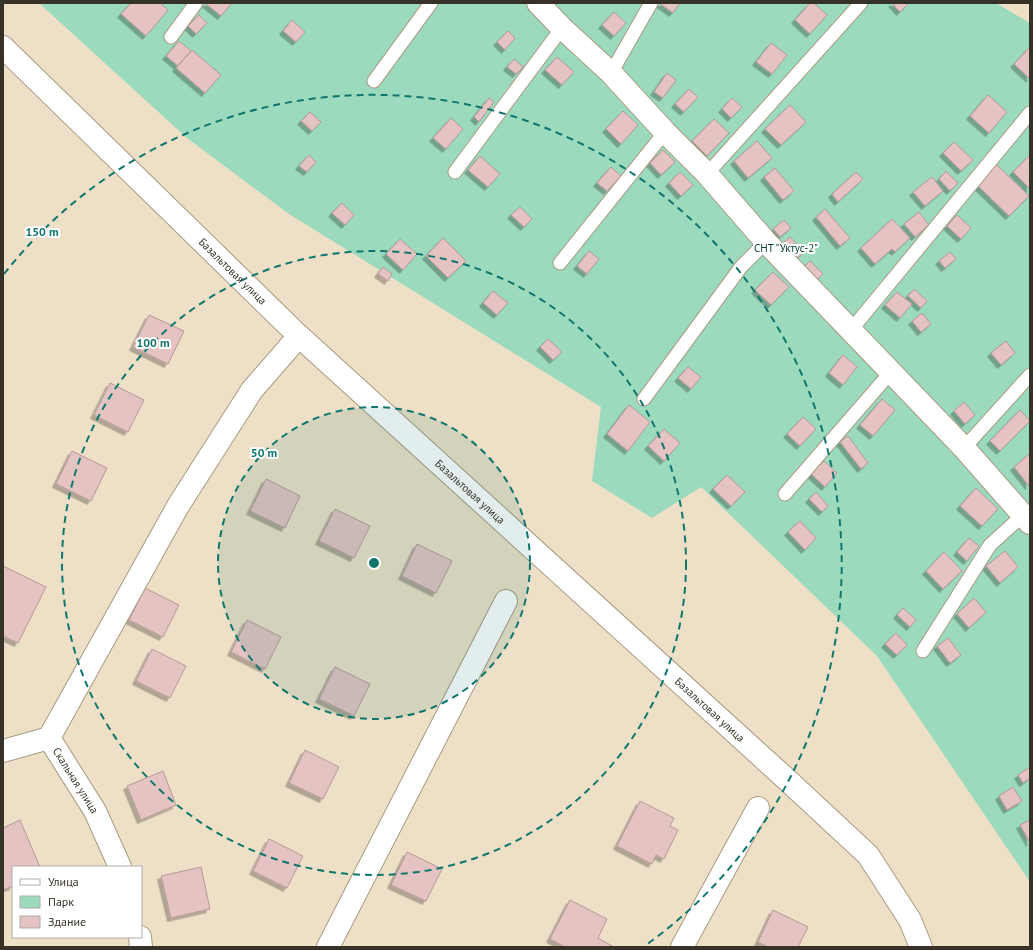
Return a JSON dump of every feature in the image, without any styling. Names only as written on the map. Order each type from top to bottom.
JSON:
[{"type":"street","points":[[538,3],[562,28],[611,73],[665,132],[708,174],[766,242],[964,448],[1026,519]]},
{"type":"street","name":"Базальтовая улица","points":[[3,46],[299,336],[784,777],[868,856],[910,920],[921,947]]},
{"type":"street","points":[[49,738],[178,506],[252,390],[299,336]]},
{"type":"street","points":[[328,947],[506,601]]},
{"type":"street","name":"Скальная улица","points":[[3,751],[49,738],[95,811],[120,866]]},
{"type":"street","points":[[682,947],[758,808]]},
{"type":"lane","points":[[171,37],[196,3]]},
{"type":"lane","points":[[374,81],[431,3]]},
{"type":"lane","points":[[611,73],[651,3]]},
{"type":"lane","points":[[708,174],[861,3]]},
{"type":"lane","points":[[455,172],[562,28]]},
{"type":"lane","points":[[851,330],[1030,113]]},
{"type":"lane","points":[[560,263],[665,132]]},
{"type":"lane","points":[[644,398],[741,267],[766,242]]},
{"type":"lane","points":[[785,494],[891,372]]},
{"type":"lane","points":[[964,448],[1030,375]]},
{"type":"lane","points":[[923,651],[990,545],[1026,519]]},
{"type":"green space","name":"СНТ \"Уктус-2\"","points":[[39,3],[996,3],[1030,23],[1030,882],[877,656],[701,487],[652,518],[592,481],[601,407],[289,214],[187,138]]},
{"type":"building","points":[[131,3],[160,3],[168,10],[146,36],[121,14]]},
{"type":"building","points":[[205,3],[232,3],[221,16]]},
{"type":"building","points":[[659,3],[680,3],[673,13]]},
{"type":"building","points":[[810,3],[814,3],[827,15],[810,34],[795,20]]},
{"type":"building","points":[[892,3],[909,3],[900,12]]},
{"type":"building","points":[[614,12],[626,23],[614,36],[602,25]]},
{"type":"building","points":[[199,15],[207,23],[196,34],[188,26]]},
{"type":"building","points":[[292,20],[305,32],[296,42],[283,31]]},
{"type":"building","points":[[508,31],[515,38],[505,50],[497,42]]},
{"type":"building","points":[[179,41],[191,51],[178,66],[166,56]]},
{"type":"building","points":[[771,43],[787,55],[772,74],[756,62]]},
{"type":"building","points":[[1030,47],[1030,79],[1014,64]]},
{"type":"building","points":[[192,50],[221,75],[205,93],[176,68]]},
{"type":"building","points":[[557,57],[574,72],[562,85],[545,70]]},
{"type":"building","points":[[514,59],[523,67],[516,74],[507,67]]},
{"type":"building","points":[[667,73],[676,80],[663,98],[654,92]]},
{"type":"building","points":[[689,89],[698,97],[684,112],[675,104]]},
{"type":"building","points":[[988,95],[1007,112],[989,133],[970,116]]},
{"type":"building","points":[[489,98],[494,102],[479,122],[474,117]]},
{"type":"building","points":[[732,98],[742,107],[731,118],[722,109]]},
{"type":"building","points":[[790,105],[806,122],[781,145],[765,129]]},
{"type":"building","points":[[623,111],[638,125],[621,144],[606,129]]},
{"type":"building","points":[[310,112],[321,122],[312,131],[301,121]]},
{"type":"building","points":[[451,118],[463,129],[446,149],[433,138]]},
{"type":"building","points":[[714,119],[729,133],[707,156],[692,141]]},
{"type":"building","points":[[757,141],[772,158],[748,178],[734,161]]},
{"type":"building","points":[[954,142],[973,160],[961,171],[943,153]]},
{"type":"building","points":[[663,150],[675,162],[661,175],[650,163]]},
{"type":"building","points":[[309,155],[316,162],[307,172],[299,166]]},
{"type":"building","points":[[1030,155],[1030,189],[1013,172]]},
{"type":"building","points":[[480,156],[500,174],[488,187],[468,170]]},
{"type":"building","points":[[995,163],[1029,196],[1009,216],[975,183]]},
{"type":"building","points":[[611,167],[621,176],[607,191],[597,183]]},
{"type":"building","points":[[775,168],[794,191],[783,200],[764,177]]},
{"type":"building","points":[[946,171],[958,183],[950,191],[939,179]]},
{"type":"building","points":[[680,172],[693,185],[681,196],[669,183]]},
{"type":"building","points":[[856,172],[863,179],[838,202],[832,194]]},
{"type":"building","points":[[932,177],[943,191],[925,206],[913,192]]},
{"type":"building","points":[[342,203],[354,215],[345,225],[332,213]]},
{"type":"building","points":[[520,207],[532,219],[524,227],[511,215]]},
{"type":"building","points":[[825,209],[850,238],[840,246],[816,217]]},
{"type":"building","points":[[919,212],[929,225],[915,237],[904,224]]},
{"type":"building","points":[[957,215],[971,228],[961,239],[947,226]]},
{"type":"building","points":[[892,219],[910,238],[895,252],[892,249],[875,264],[861,248]]},
{"type":"building","points":[[784,220],[791,228],[780,237],[773,229]]},
{"type":"building","points":[[790,237],[804,252],[798,258],[784,242]]},
{"type":"building","points":[[443,238],[466,261],[448,278],[426,256]]},
{"type":"building","points":[[400,239],[417,254],[403,270],[386,254]]},
{"type":"building","points":[[589,251],[599,259],[587,274],[577,266]]},
{"type":"building","points":[[950,252],[956,259],[945,268],[939,261]]},
{"type":"building","points":[[810,261],[823,274],[817,280],[804,267]]},
{"type":"building","points":[[383,267],[392,274],[388,281],[378,274]]},
{"type":"building","points":[[773,272],[789,287],[771,305],[755,290]]},
{"type":"building","points":[[914,289],[927,301],[921,308],[908,296]]},
{"type":"building","points":[[493,291],[508,303],[497,315],[483,303]]},
{"type":"building","points":[[897,292],[912,304],[900,318],[885,305]]},
{"type":"building","points":[[922,313],[931,324],[921,332],[912,321]]},
{"type":"building","points":[[149,315],[184,331],[168,364],[133,347]]},
{"type":"building","points":[[548,339],[562,352],[553,360],[540,347]]},
{"type":"building","points":[[1006,341],[1015,353],[1001,365],[991,353]]},
{"type":"building","points":[[843,355],[857,367],[843,385],[829,373]]},
{"type":"building","points":[[688,367],[701,377],[691,389],[678,378]]},
{"type":"building","points":[[110,383],[144,400],[128,432],[94,415]]},
{"type":"building","points":[[882,399],[895,410],[873,436],[860,425]]},
{"type":"building","points":[[964,402],[975,415],[965,424],[954,411]]},
{"type":"building","points":[[629,405],[650,422],[628,451],[607,434]]},
{"type":"building","points":[[1020,410],[1030,421],[1000,451],[990,441]]},
{"type":"building","points":[[803,417],[816,429],[800,446],[787,434]]},
{"type":"building","points":[[664,429],[680,443],[664,461],[648,446]]},
{"type":"building","points":[[848,436],[868,463],[861,469],[840,442]]},
{"type":"building","points":[[72,451],[107,468],[91,501],[56,484]]},
{"type":"building","points":[[1029,454],[1030,455],[1029,486],[1014,467]]},
{"type":"building","points":[[824,461],[837,473],[825,487],[811,474]]},
{"type":"building","points":[[727,475],[745,492],[731,506],[713,489]]},
{"type":"building","points":[[266,479],[300,496],[285,528],[250,511]]},
{"type":"building","points":[[976,488],[998,509],[982,526],[960,506]]},
{"type":"building","points":[[816,492],[828,506],[822,512],[809,499]]},
{"type":"building","points":[[335,509],[370,526],[354,558],[319,541]]},
{"type":"building","points":[[800,521],[816,538],[805,550],[788,532]]},
{"type":"building","points":[[969,538],[979,546],[967,561],[957,552]]},
{"type":"building","points":[[417,544],[452,561],[436,593],[402,576]]},
{"type":"building","points":[[1005,551],[1018,567],[1000,583],[986,566]]},
{"type":"building","points":[[944,552],[962,571],[943,589],[926,571]]},
{"type":"building","points":[[3,566],[46,587],[18,643],[3,636]]},
{"type":"building","points":[[145,588],[179,605],[163,637],[129,620]]},
{"type":"building","points":[[974,598],[986,612],[969,628],[957,614]]},
{"type":"building","points":[[903,608],[916,620],[910,627],[897,615]]},
{"type":"building","points":[[247,620],[281,637],[265,669],[231,652]]},
{"type":"building","points":[[896,633],[907,645],[897,655],[885,644]]},
{"type":"building","points":[[948,638],[961,655],[950,663],[937,646]]},
{"type":"building","points":[[152,649],[186,666],[170,698],[136,681]]},
{"type":"building","points":[[335,667],[370,684],[354,716],[319,699]]},
{"type":"building","points":[[305,750],[339,767],[323,799],[289,783]]},
{"type":"building","points":[[1030,767],[1030,778],[1023,783],[1018,775]]},
{"type":"building","points":[[163,771],[176,805],[141,820],[127,786]]},
{"type":"building","points":[[1013,787],[1022,801],[1007,810],[999,796]]},
{"type":"building","points":[[640,801],[674,818],[670,826],[678,830],[664,859],[656,855],[652,864],[617,846]]},
{"type":"building","points":[[20,820],[40,866],[12,866],[12,886],[3,890],[3,828]]},
{"type":"building","points":[[1030,820],[1030,843],[1020,825]]},
{"type":"building","points":[[269,839],[303,856],[287,888],[253,871]]},
{"type":"building","points":[[407,852],[442,869],[426,901],[391,885]]},
{"type":"building","points":[[201,867],[210,909],[171,918],[161,876]]},
{"type":"building","points":[[570,900],[607,919],[598,938],[614,947],[565,947],[550,939]]},
{"type":"building","points":[[773,910],[808,927],[798,947],[768,947],[758,942]]}]
